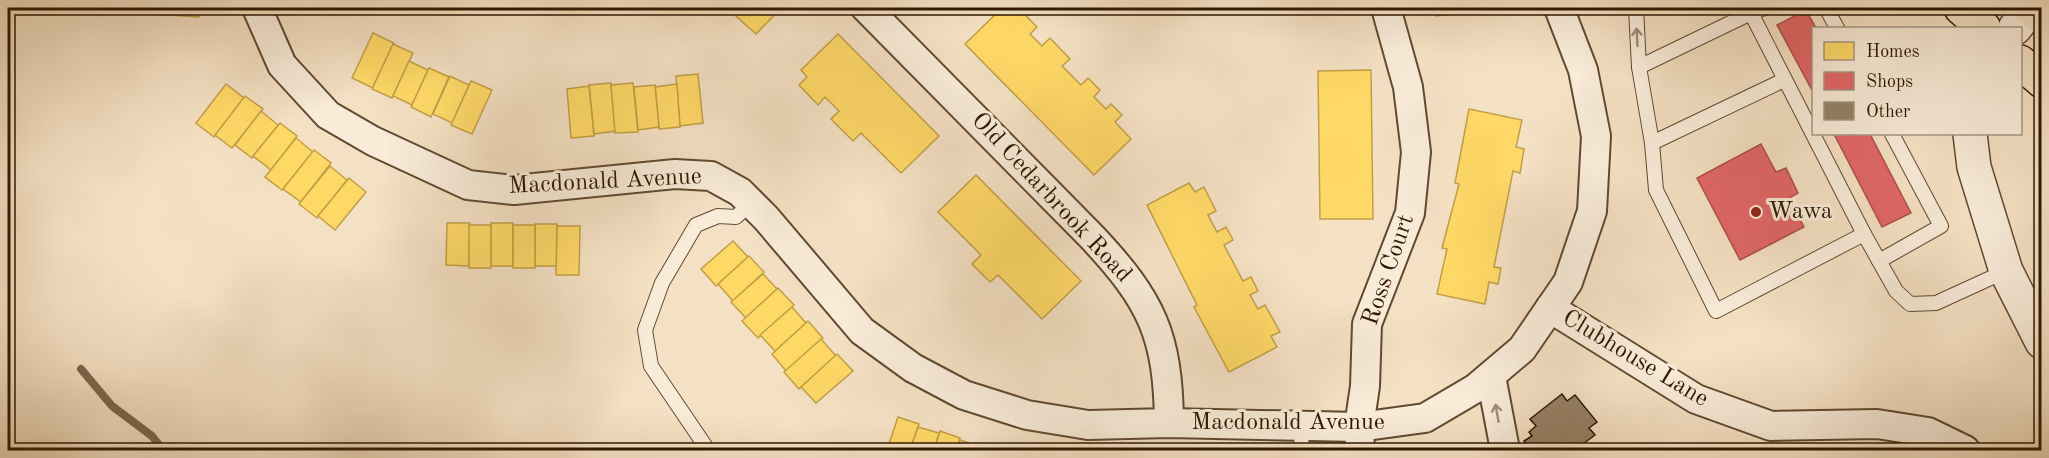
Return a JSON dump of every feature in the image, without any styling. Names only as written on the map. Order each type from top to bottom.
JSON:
[{"type":"highway","points":[[2022,64],[2042,81]]},
{"type":"street","name":"Macdonald Avenue","points":[[257,8],[282,65],[328,115],[373,141],[468,185],[514,190],[675,174],[711,176],[740,192],[751,203],[862,331],[913,368],[964,394],[1027,415],[1088,425],[1169,423],[1301,439],[1359,439],[1425,418],[1476,388],[1522,349],[1568,282],[1592,211],[1596,136],[1583,70],[1559,8]]},
{"type":"street","name":"Old Cedarbrook Road","points":[[866,8],[1084,229],[1127,277],[1149,312],[1165,355],[1169,377],[1169,423]]},
{"type":"street","name":"Ross Court","points":[[1359,439],[1365,386],[1367,324],[1410,213],[1416,152],[1408,87],[1386,8]]},
{"type":"street","points":[[1954,135],[1984,198]]},
{"type":"street","points":[[1970,135],[1974,166],[2006,271],[2042,342]]},
{"type":"street","name":"Clubhouse Lane","points":[[1550,308],[1696,399],[1772,426],[1877,424],[1928,432],[1965,450]]},
{"type":"street","points":[[1491,376],[1505,450]]},
{"type":"lane","points":[[1636,8],[1639,66],[1652,143],[1656,190],[1716,311],[1864,234]]},
{"type":"lane","points":[[1826,8],[1836,27]]},
{"type":"lane","points":[[1639,66],[1754,9],[1784,80],[1812,134]]},
{"type":"lane","points":[[1652,143],[1784,80]]},
{"type":"lane","points":[[1813,135],[1896,291],[1910,304],[1936,303],[2006,271]]},
{"type":"lane","points":[[1879,261],[1941,226],[1893,135]]},
{"type":"lane","points":[[708,450],[651,366],[645,330],[662,283],[696,225],[718,216],[735,217],[751,203]]},
{"type":"building: Homes","points":[[150,8],[200,8],[199,17],[150,14]]},
{"type":"building: Homes","points":[[727,8],[781,8],[756,34]]},
{"type":"building: Homes","points":[[1002,8],[1010,12],[1018,8],[1037,27],[1030,34],[1042,46],[1050,38],[1070,59],[1062,66],[1081,85],[1088,78],[1100,90],[1094,97],[1106,109],[1111,104],[1122,115],[1115,122],[1131,139],[1094,175],[965,44]]},
{"type":"building: Homes","points":[[1281,8],[1335,8],[1335,9],[1281,13]]},
{"type":"building: Homes","points":[[1435,8],[1484,8],[1484,11],[1436,16]]},
{"type":"building: Homes","points":[[373,33],[394,43],[373,88],[352,78]]},
{"type":"building: Homes","points":[[838,34],[939,136],[901,173],[861,133],[853,141],[831,119],[839,111],[825,97],[818,105],[799,85],[807,77],[801,70]]},
{"type":"building: Homes","points":[[393,44],[413,53],[392,98],[372,89]]},
{"type":"building: Homes","points":[[409,61],[428,70],[412,105],[393,96]]},
{"type":"building: Homes","points":[[429,68],[449,77],[431,117],[411,107]]},
{"type":"building: Homes","points":[[1371,70],[1373,219],[1320,219],[1318,71]]},
{"type":"building: Homes","points":[[698,74],[703,123],[680,126],[676,76]]},
{"type":"building: Homes","points":[[450,76],[469,85],[452,123],[433,114]]},
{"type":"building: Homes","points":[[471,81],[492,90],[472,134],[451,125]]},
{"type":"building: Homes","points":[[611,83],[616,131],[594,134],[589,85]]},
{"type":"building: Homes","points":[[633,83],[638,132],[615,133],[611,85]]},
{"type":"building: Homes","points":[[226,84],[244,98],[214,137],[196,123]]},
{"type":"building: Homes","points":[[677,84],[680,127],[659,129],[655,87]]},
{"type":"building: Homes","points":[[655,85],[659,127],[638,130],[634,87]]},
{"type":"building: Homes","points":[[589,86],[594,136],[571,138],[567,89]]},
{"type":"building: Homes","points":[[245,96],[263,109],[232,148],[215,135]]},
{"type":"building: Homes","points":[[1469,109],[1522,120],[1516,147],[1524,149],[1520,173],[1513,171],[1494,267],[1501,268],[1498,284],[1489,282],[1485,304],[1437,294],[1447,249],[1442,248],[1459,184],[1455,183]]},
{"type":"building: Homes","points":[[261,111],[278,125],[252,158],[235,145]]},
{"type":"building: Homes","points":[[280,123],[297,136],[271,170],[253,156]]},
{"type":"building: Homes","points":[[296,138],[313,152],[282,190],[265,177]]},
{"type":"building: Homes","points":[[314,150],[331,163],[301,202],[283,189]]},
{"type":"building: Homes","points":[[330,166],[347,180],[317,218],[299,204]]},
{"type":"building: Homes","points":[[976,175],[1081,281],[1042,319],[998,275],[990,282],[972,264],[981,255],[938,212]]},
{"type":"building: Homes","points":[[349,178],[366,192],[335,230],[318,216]]},
{"type":"building: Homes","points":[[1189,183],[1195,192],[1204,187],[1216,211],[1208,215],[1217,232],[1226,227],[1233,240],[1224,245],[1243,281],[1251,277],[1258,291],[1250,295],[1258,309],[1265,305],[1280,332],[1271,336],[1277,347],[1229,372],[1194,307],[1197,305],[1147,205]]},
{"type":"building: Homes","points":[[447,223],[470,223],[469,266],[446,265]]},
{"type":"building: Homes","points":[[491,223],[513,223],[513,266],[491,266]]},
{"type":"building: Homes","points":[[535,224],[557,224],[557,266],[535,266]]},
{"type":"building: Homes","points":[[469,225],[491,225],[491,268],[469,268]]},
{"type":"building: Homes","points":[[513,225],[535,225],[535,268],[513,268]]},
{"type":"building: Homes","points":[[557,226],[580,226],[579,275],[556,275]]},
{"type":"building: Homes","points":[[733,241],[748,257],[716,286],[701,269]]},
{"type":"building: Homes","points":[[749,256],[764,272],[733,301],[718,284]]},
{"type":"building: Homes","points":[[763,274],[777,289],[746,318],[731,302]]},
{"type":"building: Homes","points":[[778,288],[794,305],[758,338],[742,321]]},
{"type":"building: Homes","points":[[792,307],[806,323],[775,351],[760,335]]},
{"type":"building: Homes","points":[[808,321],[823,338],[786,371],[772,354]]},
{"type":"building: Homes","points":[[821,339],[836,356],[799,389],[784,372]]},
{"type":"building: Homes","points":[[837,354],[853,371],[816,403],[801,387]]},
{"type":"building: Homes","points":[[898,417],[919,424],[910,450],[887,450]]},
{"type":"building: Homes","points":[[918,427],[939,433],[934,450],[910,450]]},
{"type":"building: Homes","points":[[940,431],[960,438],[956,450],[934,450]]},
{"type":"building: Homes","points":[[960,440],[981,447],[980,450],[956,450]]},
{"type":"building: Shops","points":[[1806,10],[1815,27],[1812,27],[1812,90],[1777,25]]},
{"type":"building: Shops","name":"Wawa","points":[[1835,135],[1871,135],[1911,213],[1882,227]]},
{"type":"building: Shops","name":"Wawa","points":[[1761,144],[1776,172],[1786,168],[1798,193],[1789,198],[1804,227],[1740,260],[1697,178]]},
{"type":"building: Other","points":[[1562,394],[1567,401],[1575,395],[1597,422],[1589,428],[1595,435],[1575,450],[1532,450],[1524,441],[1532,436],[1529,432],[1536,426],[1530,419]]},
{"type":"waterway","points":[[81,369],[112,406],[152,436],[163,450]]},
{"type":"place","name":"Wawa","points":[[1756,212]]}]
